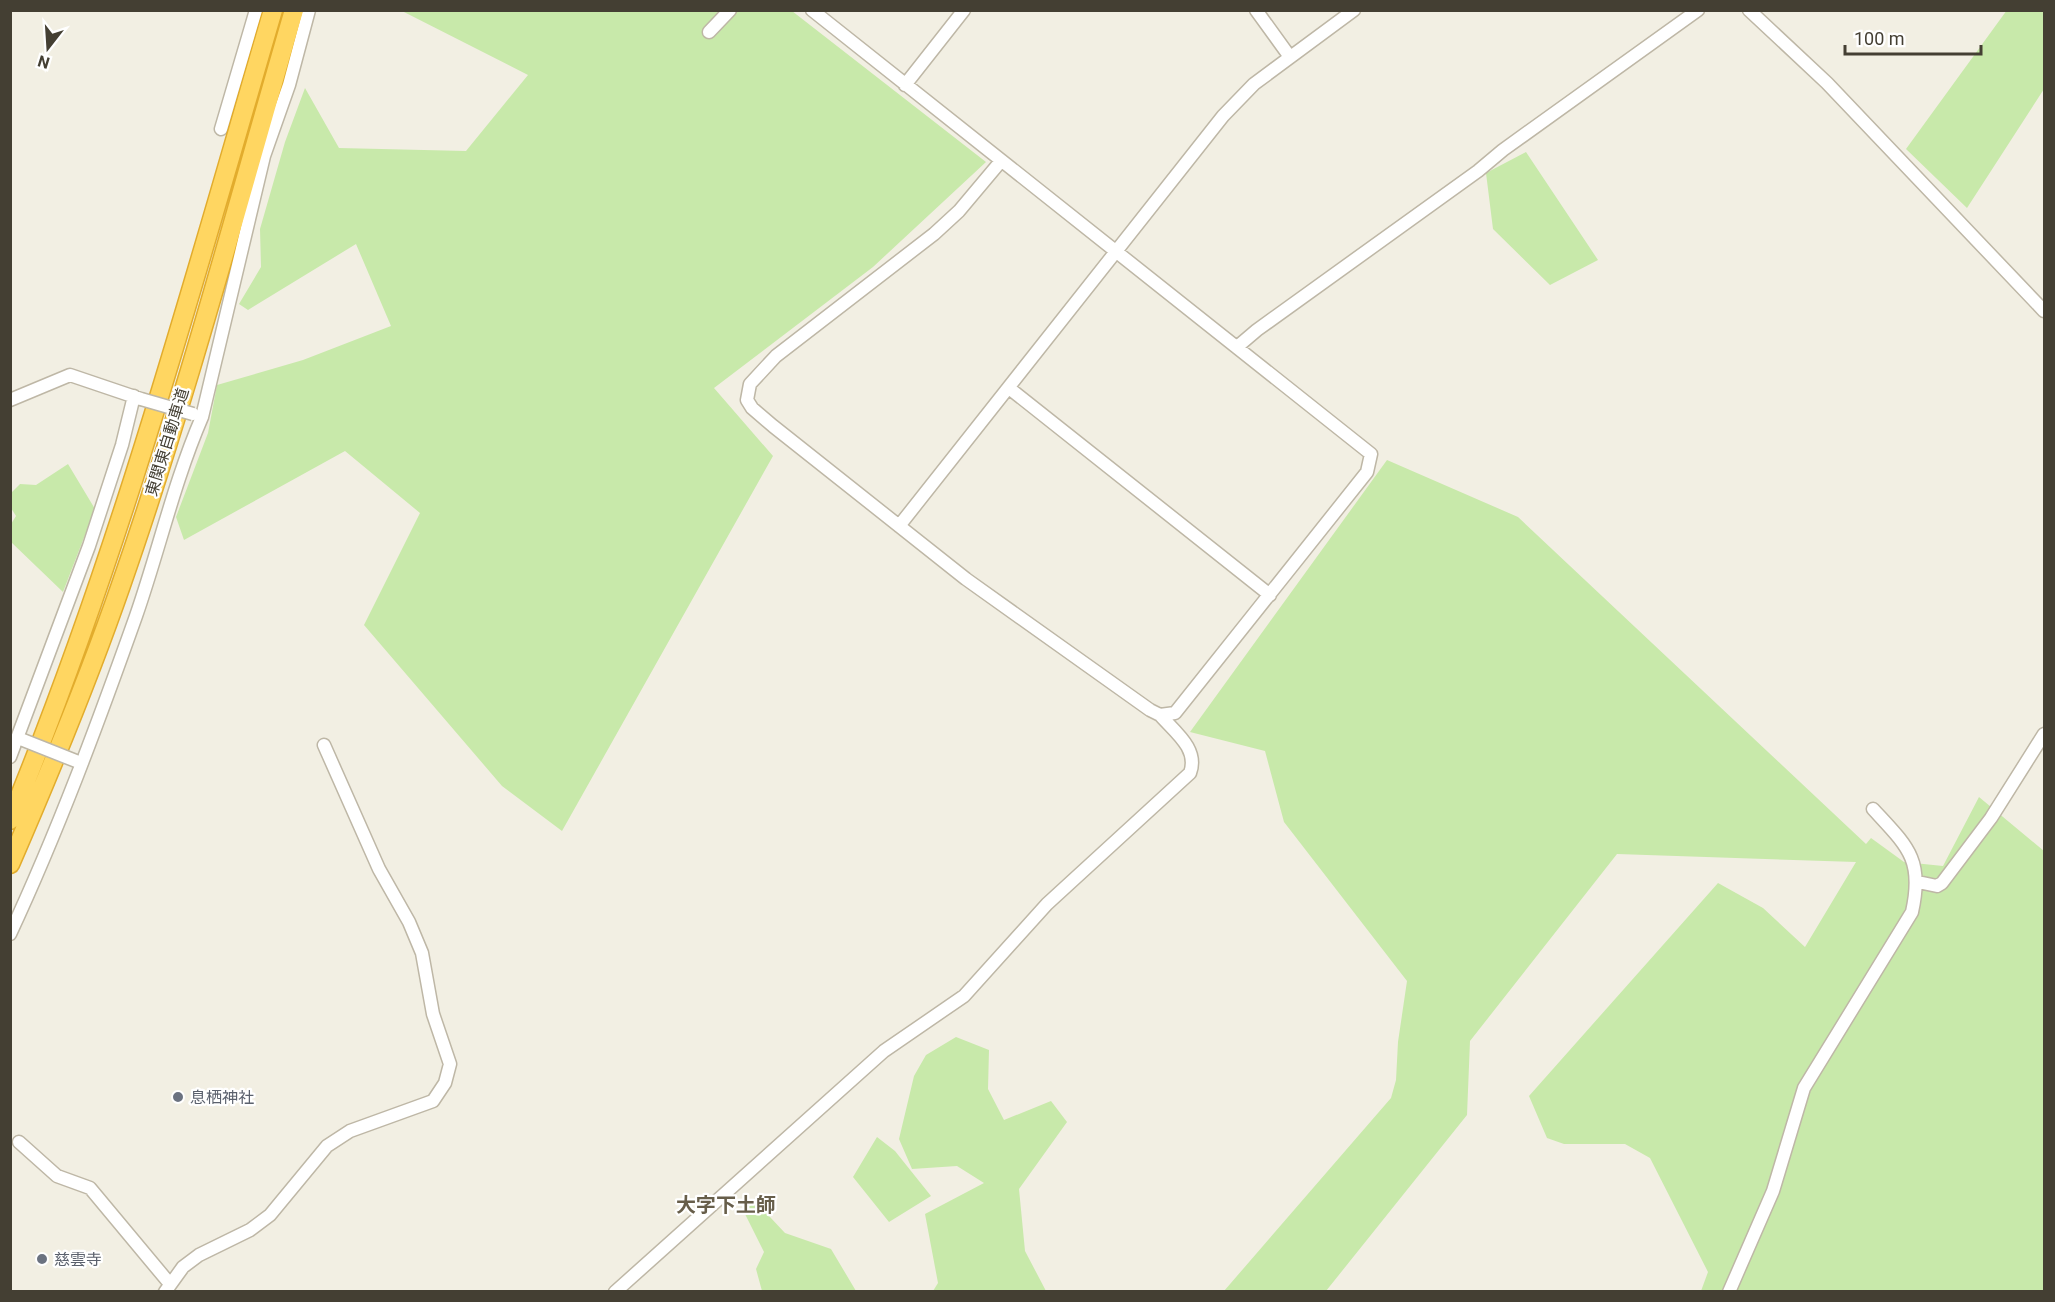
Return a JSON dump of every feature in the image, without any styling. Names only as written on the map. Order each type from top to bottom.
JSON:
[{"type":"highway","name":"東関東自動車道","points":[[10,820],[70,671],[131,488],[273,10]]},
{"type":"highway","name":"東関東自動車道","points":[[10,864],[89,677],[122,583],[200,336],[294,10]]},
{"type":"street","points":[[221,129],[256,10]]},
{"type":"street","points":[[10,934],[136,614],[188,449],[264,156],[289,85],[309,10]]},
{"type":"street","points":[[709,32],[730,10]]},
{"type":"street","points":[[812,10],[1371,454],[1367,472],[1180,709],[1168,715],[1160,715]]},
{"type":"street","points":[[905,85],[964,10]]},
{"type":"street","points":[[1256,10],[1290,57]]},
{"type":"street","points":[[899,526],[1223,116],[1254,84],[1354,10]]},
{"type":"street","points":[[1237,347],[1257,330],[1478,171],[1503,150],[1698,10]]},
{"type":"street","points":[[1749,10],[1827,83],[2044,311]]},
{"type":"street","points":[[615,1292],[884,1051],[964,996],[1047,904],[1190,773],[1194,762],[1190,748],[1160,715],[966,579],[752,408],[747,400],[747,392],[756,376],[776,356],[934,234],[959,211],[1001,161]]},
{"type":"street","points":[[10,400],[70,375],[197,416]]},
{"type":"street","points":[[1009,388],[1270,595]]},
{"type":"street","points":[[10,758],[21,739],[138,397]]},
{"type":"street","points":[[1918,882],[1937,886],[1942,884],[1991,818],[2044,734]]},
{"type":"street","points":[[21,739],[79,762]]},
{"type":"street","points":[[19,1142],[57,1176],[90,1188],[167,1288],[183,1267],[199,1255],[250,1230],[270,1215],[327,1146],[350,1131],[433,1101],[448,1073],[450,1064],[433,1014],[422,953],[409,922],[374,859],[324,745]]},
{"type":"street","points":[[1729,1292],[1773,1191],[1804,1088],[1912,912],[1918,882],[1908,850],[1873,809]]},
{"type":"green space","points":[[2007,10],[2044,11],[2044,89],[1967,208],[1906,149]]},
{"type":"green space","points":[[402,11],[792,11],[986,162],[873,267],[714,388],[773,456],[562,831],[502,786],[364,625],[420,513],[345,451],[184,540],[176,517],[208,433],[217,385],[303,360],[391,326],[356,244],[248,310],[239,304],[261,267],[260,229],[285,142],[305,88],[339,148],[466,151],[528,75]]},
{"type":"green space","points":[[1526,152],[1598,260],[1550,285],[1493,229],[1486,173]]},
{"type":"green space","points":[[1387,460],[1518,517],[1866,844],[1871,838],[1904,862],[1943,866],[1979,797],[2044,851],[2044,1291],[1701,1291],[1708,1272],[1650,1158],[1625,1144],[1564,1144],[1547,1138],[1529,1096],[1718,883],[1763,908],[1805,947],[1856,862],[1617,854],[1470,1041],[1467,1115],[1326,1291],[1224,1291],[1391,1098],[1396,1080],[1398,1042],[1407,981],[1284,822],[1265,751],[1190,732]]},
{"type":"green space","points":[[68,464],[95,509],[63,592],[11,542],[11,524],[16,516],[11,508],[10,494],[20,484],[36,485]]},
{"type":"green space","points":[[956,1037],[989,1050],[988,1089],[1004,1120],[1051,1101],[1067,1122],[1019,1189],[1025,1251],[1046,1291],[933,1291],[938,1283],[925,1214],[984,1183],[957,1166],[912,1169],[899,1139],[914,1076],[926,1055]]},
{"type":"green space","points":[[877,1137],[895,1151],[931,1196],[889,1222],[853,1177]]},
{"type":"green space","points":[[756,1202],[785,1233],[831,1249],[856,1291],[762,1291],[756,1269],[764,1252],[743,1210]]},
{"type":"place","name":"息栖神社","points":[[178,1097]]},
{"type":"place","name":"慈雲寺","points":[[42,1259]]},
{"type":"district","name":"大字下土師","points":[[726,1205]]}]
